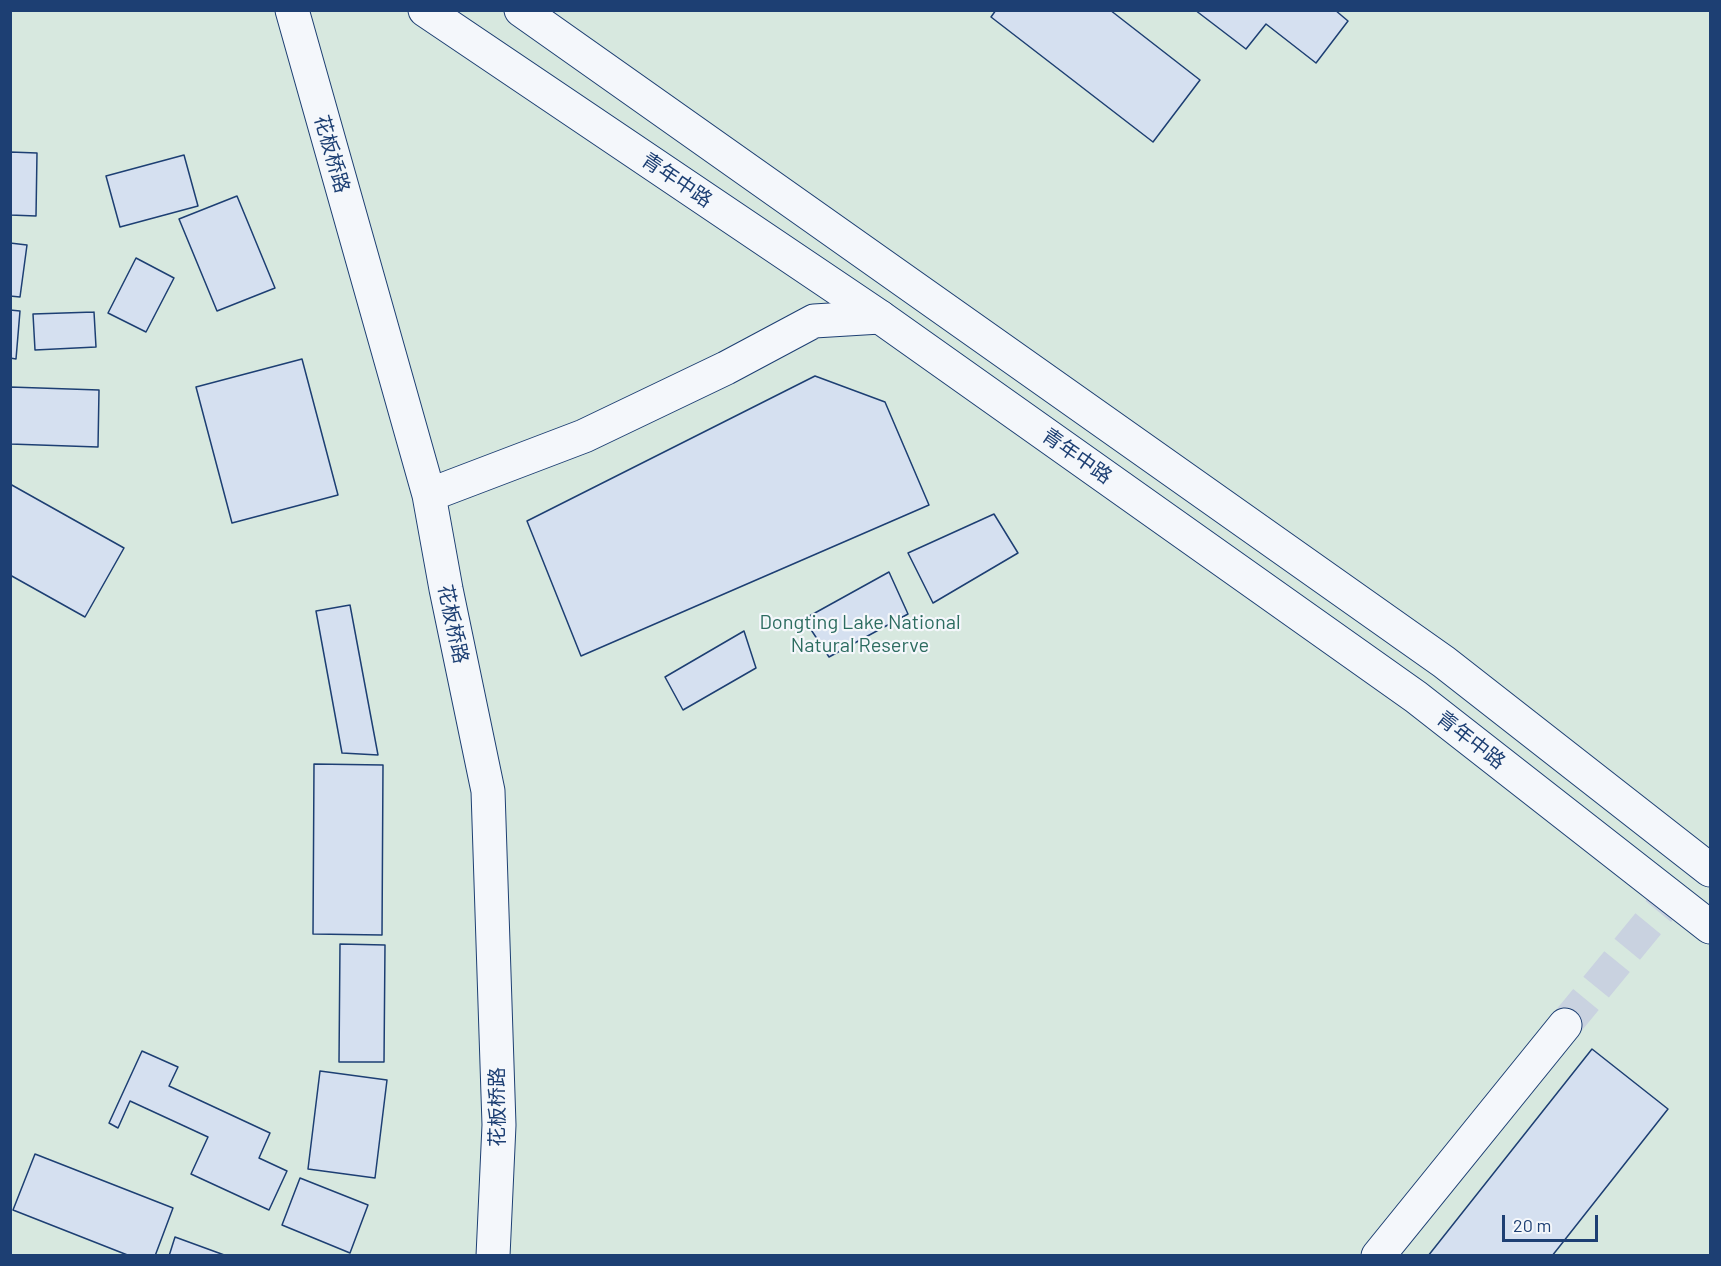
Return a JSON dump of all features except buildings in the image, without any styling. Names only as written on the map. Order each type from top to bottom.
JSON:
[{"type":"main road","name":"花板桥路","points":[[292,10],[429,495],[488,791],[499,1125],[493,1256]]},
{"type":"main road","name":"青年中路","points":[[425,10],[880,317],[1416,697],[1710,927]]},
{"type":"main road","points":[[521,10],[1444,662],[1710,870]]},
{"type":"main road","points":[[429,495],[584,436],[726,368],[814,321],[880,317]]},
{"type":"main road","points":[[1378,1256],[1565,1025]]},
{"type":"green space","name":"Dongting Lake National Natural Reserve","points":[[11,11],[1710,11],[1710,1255],[11,1255]]},
{"type":"tunnel","points":[[1565,1025],[1671,896]]}]
